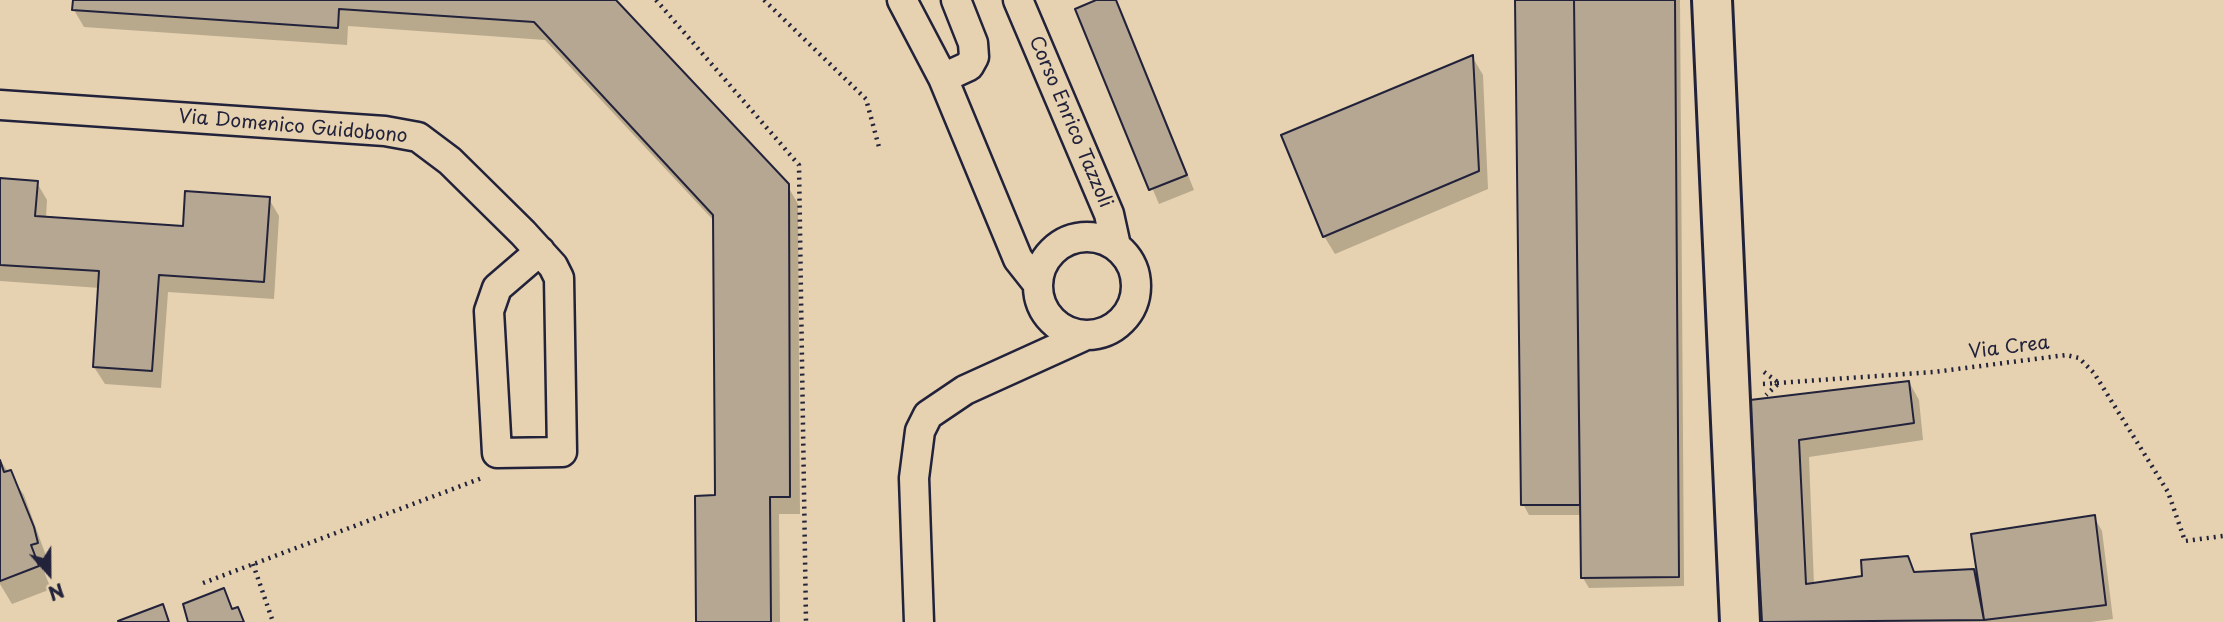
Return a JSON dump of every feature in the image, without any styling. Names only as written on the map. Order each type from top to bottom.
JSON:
[{"type":"street","points":[[902,0],[943,78],[1018,259],[1037,283]]},
{"type":"street","points":[[943,78],[969,66],[974,57],[973,43],[956,0]]},
{"type":"street","name":"Corso Enrico Tazzoli","points":[[1018,0],[1109,214],[1116,246]]},
{"type":"street","points":[[1712,0],[1740,622]]},
{"type":"street","name":"Via Domenico Guidobono","points":[[0,105],[385,131],[418,137],[450,161],[540,251],[553,266],[561,290],[562,452],[497,453]]},
{"type":"street","points":[[919,622],[915,478],[920,431],[928,415],[945,402],[1084,336],[1108,331],[1127,318],[1135,303],[1137,282],[1129,262],[1116,246],[1099,237],[1082,236],[1062,242],[1044,260],[1037,283],[1039,303],[1049,320],[1064,331],[1084,336]]},
{"type":"street","points":[[497,453],[489,311],[497,288],[540,251]]},
{"type":"street","points":[[1012,370],[1033,352],[1049,320]]},
{"type":"path","points":[[656,0],[799,165],[806,622]]},
{"type":"path","points":[[764,0],[866,99],[879,147]]},
{"type":"path","name":"Via Crea","points":[[1729,385],[1920,373],[2066,355],[2079,358],[2094,373],[2168,492],[2185,541],[2223,536]]},
{"type":"path","points":[[203,583],[497,472],[497,453]]},
{"type":"path","points":[[253,564],[273,622]]},
{"type":"building","points":[[73,0],[616,0],[789,184],[790,497],[770,497],[771,622],[696,622],[695,496],[715,495],[713,215],[534,22],[339,9],[338,28],[72,10]]},
{"type":"building","points":[[1096,0],[1116,0],[1187,175],[1149,190],[1075,9]]},
{"type":"building","points":[[1515,0],[1574,0],[1580,505],[1521,505]]},
{"type":"building","points":[[1574,0],[1675,0],[1679,577],[1581,578]]},
{"type":"building","points":[[1473,55],[1479,171],[1323,237],[1281,135]]},
{"type":"building","points":[[0,178],[38,181],[35,216],[183,226],[185,191],[270,197],[264,282],[159,275],[152,371],[93,367],[99,271],[0,265]]},
{"type":"building","points":[[1909,381],[1914,423],[1799,440],[1806,584],[1862,576],[1861,560],[1908,556],[1914,572],[1974,569],[1984,620],[1762,622],[1750,400]]},
{"type":"building","points":[[0,460],[4,472],[11,470],[34,527],[38,543],[31,545],[39,566],[0,581]]},
{"type":"building","points":[[2095,515],[2106,605],[1984,620],[1971,534]]},
{"type":"building","points":[[224,588],[232,609],[238,607],[244,622],[188,622],[183,604]]},
{"type":"building","points":[[163,604],[169,622],[118,621]]}]
